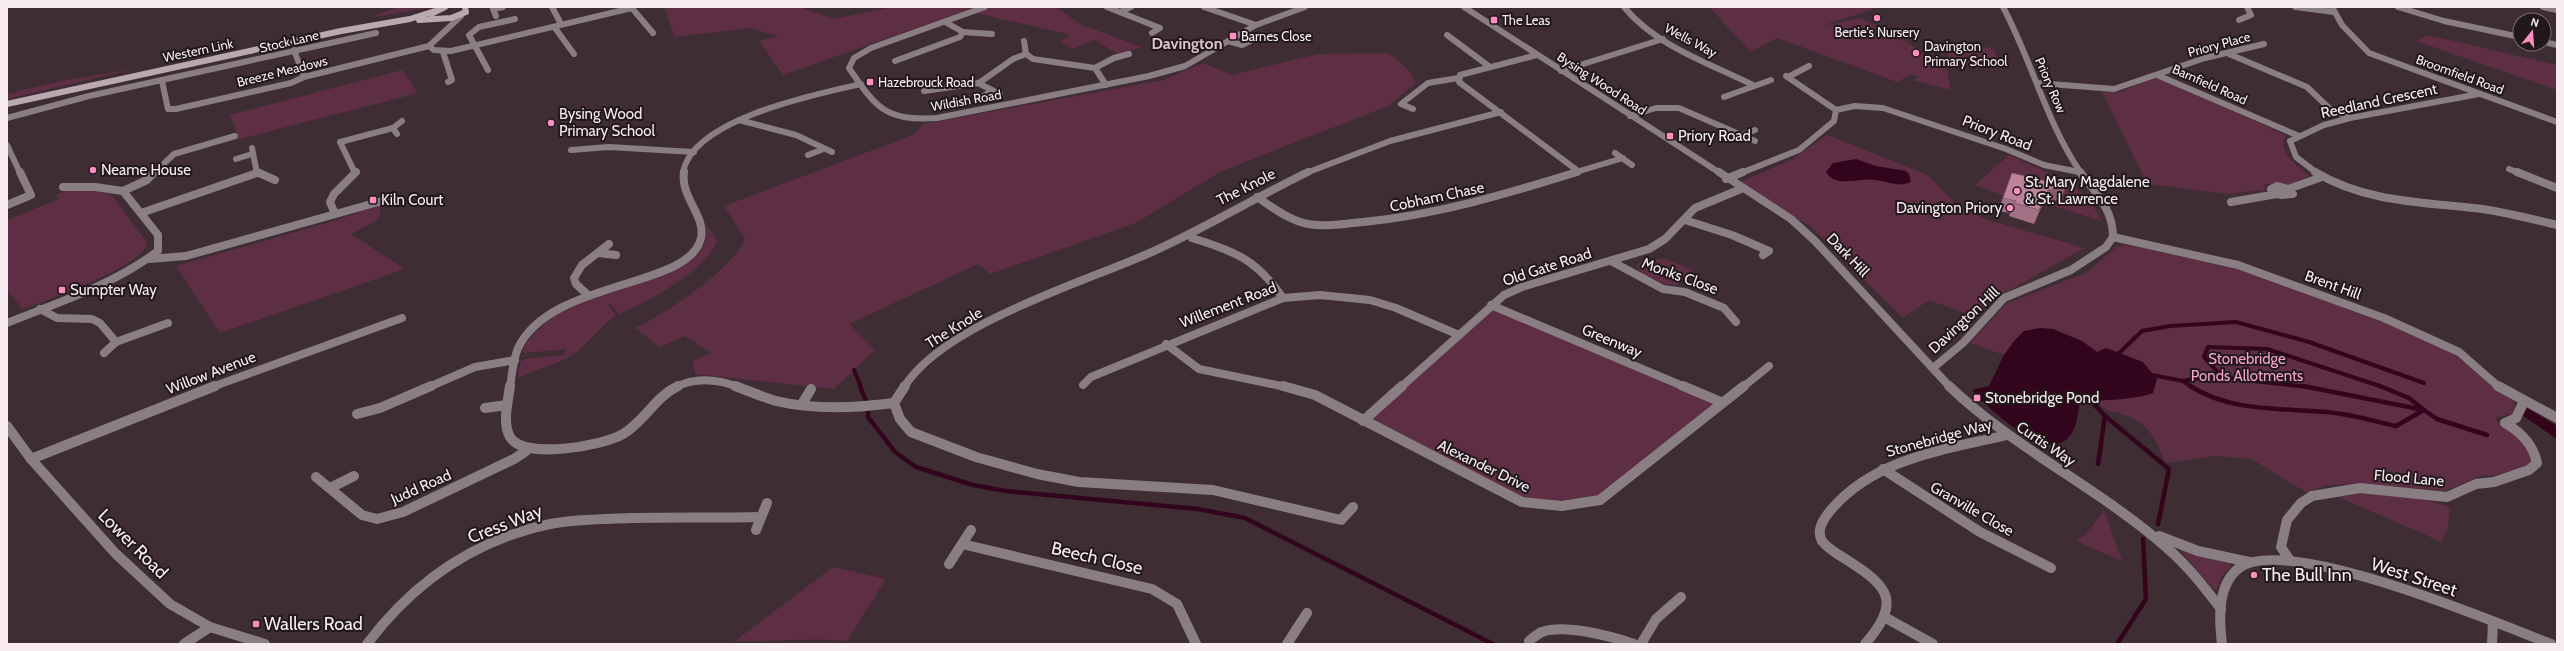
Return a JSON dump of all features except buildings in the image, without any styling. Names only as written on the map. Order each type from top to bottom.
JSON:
[{"type":"main road","name":"Western Link","points":[[7,104],[341,31],[394,22],[445,7]]},
{"type":"main road","points":[[460,16],[468,9]]},
{"type":"main road","points":[[435,11],[431,17],[438,19]]},
{"type":"main road","name":"Western Link","points":[[394,22],[460,16]]},
{"type":"street","points":[[496,16],[493,9],[503,7]]},
{"type":"street","points":[[552,7],[561,24]]},
{"type":"street","points":[[460,16],[441,32],[429,46],[434,50],[443,52],[476,46],[555,28],[561,24],[631,7],[653,33]]},
{"type":"street","name":"Wildish Road","points":[[985,7],[858,54],[851,61],[849,68],[878,107],[889,115],[917,120],[1106,85],[1185,66],[1256,26],[1305,7]]},
{"type":"street","points":[[1107,7],[1160,28],[1152,33]]},
{"type":"street","points":[[1120,12],[1131,7]]},
{"type":"street","points":[[1204,7],[1256,26]]},
{"type":"street","name":"Bysing Wood Road","points":[[1464,7],[1726,179]]},
{"type":"street","name":"Wells Way","points":[[1624,7],[1632,18],[1663,39],[1753,85]]},
{"type":"street","name":"Priory Row","points":[[2003,7],[2062,142],[2079,172]]},
{"type":"street","points":[[2239,20],[2251,15],[2247,7]]},
{"type":"street","points":[[2295,7],[2333,9]]},
{"type":"street","points":[[2398,7],[2430,18],[2512,35]]},
{"type":"street","points":[[2543,7],[2557,10]]},
{"type":"street","name":"Broomfield Road","points":[[2333,9],[2358,43],[2369,53],[2557,122]]},
{"type":"street","points":[[438,19],[444,24],[441,32]]},
{"type":"street","points":[[488,70],[476,46],[469,36],[480,27],[514,19]]},
{"type":"street","points":[[945,22],[963,32],[992,34]]},
{"type":"street","points":[[555,28],[574,54]]},
{"type":"street","points":[[895,61],[915,57],[955,40],[963,32]]},
{"type":"street","name":"Stock Lane","points":[[7,118],[89,96],[376,33]]},
{"type":"street","points":[[1228,41],[1242,45],[1262,35]]},
{"type":"street","points":[[1447,35],[1490,67]]},
{"type":"street","points":[[1562,71],[1663,39]]},
{"type":"street","points":[[1024,41],[1026,54],[1033,59],[1095,68],[1112,56],[1129,54]]},
{"type":"street","name":"Priory Place","points":[[2157,75],[2205,58],[2229,54],[2264,44]]},
{"type":"street","name":"Breeze Meadows","points":[[162,81],[168,109],[172,110],[291,83],[304,77],[429,46]]},
{"type":"street","points":[[294,50],[304,77]]},
{"type":"street","points":[[443,52],[452,80],[448,82]]},
{"type":"street","points":[[978,83],[1002,65],[1026,54]]},
{"type":"street","points":[[2229,54],[2307,87],[2329,108],[2350,118]]},
{"type":"street","points":[[1414,109],[1401,104],[1428,83],[1458,78],[1460,75],[1537,55]]},
{"type":"street","points":[[1726,179],[1799,150],[1834,122],[1836,110],[1787,76],[1809,66]]},
{"type":"street","points":[[1095,68],[1106,85]]},
{"type":"street","name":"Barnfield Road","points":[[2037,83],[2109,90],[2157,75],[2299,136]]},
{"type":"street","points":[[1458,78],[1460,82],[1578,171]]},
{"type":"street","points":[[1724,97],[1753,85],[1771,80]]},
{"type":"street","points":[[924,91],[936,84],[978,83],[1000,94]]},
{"type":"street","points":[[861,84],[770,107],[739,120],[704,142],[694,152],[684,167],[682,181],[685,194],[698,215],[703,234],[692,253],[670,269],[656,275],[588,295],[563,308],[532,330],[523,340],[515,360],[507,405],[505,427],[517,446],[526,451],[549,450],[608,440],[624,435],[634,429],[658,398],[671,388],[702,380],[731,384],[777,401],[802,404],[852,406],[894,403],[900,418],[911,432],[976,457],[1037,474],[1079,482],[1213,490],[1341,520],[1353,507]]},
{"type":"street","points":[[983,96],[992,91]]},
{"type":"street","name":"Reedland Crescent","points":[[2299,136],[2324,125],[2350,118],[2479,94]]},
{"type":"street","name":"Priory Road","points":[[1836,110],[1855,106],[1883,108],[1992,143],[2044,165],[2079,172]]},
{"type":"street","points":[[1630,116],[1656,108],[1679,108],[1755,141]]},
{"type":"street","name":"The Knole","points":[[894,403],[899,389],[908,378],[941,350],[971,332],[1052,292],[1163,246],[1257,197],[1318,168],[1372,148],[1452,123],[1501,112]]},
{"type":"street","points":[[739,120],[761,128],[807,139],[821,150],[832,152]]},
{"type":"street","points":[[335,214],[330,202],[334,194],[356,172],[340,142],[395,131],[402,121]]},
{"type":"street","points":[[1742,135],[1755,130]]},
{"type":"street","points":[[63,188],[95,187],[123,191],[147,180],[174,154],[235,136]]},
{"type":"street","points":[[2299,136],[2290,141],[2291,150],[2299,160],[2322,177],[2353,190],[2392,201],[2507,213],[2557,225]]},
{"type":"street","points":[[7,145],[31,194],[7,205]]},
{"type":"street","points":[[571,150],[609,147],[694,152]]},
{"type":"street","points":[[808,156],[821,150]]},
{"type":"street","points":[[236,159],[252,151],[257,173]]},
{"type":"street","points":[[1615,153],[1632,165]]},
{"type":"street","name":"Cobham Chase","points":[[1257,197],[1286,215],[1308,224],[1385,221],[1442,212],[1512,194],[1578,171],[1623,158]]},
{"type":"street","points":[[2509,170],[2557,188]]},
{"type":"street","points":[[2079,172],[2111,212],[2114,237]]},
{"type":"street","points":[[141,213],[257,173],[275,180]]},
{"type":"street","points":[[2231,202],[2277,194],[2272,188],[2288,189],[2322,177]]},
{"type":"street","name":"Dark Hill","points":[[1726,179],[1791,219],[1878,307],[1933,368]]},
{"type":"street","name":"Old Gate Road","points":[[1363,421],[1491,305],[1504,295],[1522,287],[1649,249],[1665,239],[1695,208],[1708,201],[1742,189]]},
{"type":"street","points":[[7,323],[122,274],[149,259],[158,251],[158,235],[123,191]]},
{"type":"street","points":[[149,259],[176,259],[389,199]]},
{"type":"street","points":[[1685,220],[1732,235],[1769,252],[1764,255]]},
{"type":"street","name":"Brent Hill","points":[[2114,237],[2238,265],[2384,318],[2445,344],[2459,352],[2498,386],[2557,418]]},
{"type":"street","name":"Davington Hill","points":[[1933,368],[1963,343],[2004,298],[2071,270],[2106,246],[2114,237]]},
{"type":"street","points":[[1192,238],[1227,249],[1260,267],[1283,298]]},
{"type":"street","points":[[588,295],[576,284],[574,278],[582,265],[609,244]]},
{"type":"street","points":[[598,253],[616,255]]},
{"type":"street","name":"Monks Close","points":[[1611,261],[1663,289],[1685,292],[1724,308],[1736,322]]},
{"type":"street","name":"Willement Road","points":[[1083,385],[1091,377],[1166,344],[1254,308],[1283,298],[1320,295],[1370,300],[1396,308],[1459,335]]},
{"type":"street","name":"Greenway","points":[[1491,305],[1721,402]]},
{"type":"street","points":[[40,309],[57,318],[92,319],[100,323],[116,342]]},
{"type":"street","name":"Willow Avenue","points":[[31,459],[206,389],[402,318]]},
{"type":"street","points":[[104,353],[116,342],[168,323]]},
{"type":"street","name":"Alexander Drive","points":[[1166,344],[1199,369],[1280,385],[1315,395],[1522,502],[1569,507],[1600,500],[1721,402],[1769,366]]},
{"type":"street","points":[[357,414],[380,412],[475,367],[515,360]]},
{"type":"street","name":"Curtis Way","points":[[1933,368],[1971,406],[2007,435],[2151,533]]},
{"type":"street","points":[[802,404],[811,389]]},
{"type":"street","name":"Flood Lane","points":[[2289,559],[2280,547],[2287,520],[2301,503],[2312,496],[2327,492],[2360,488],[2448,497],[2476,484],[2494,482],[2529,470],[2537,463],[2534,451],[2516,429],[2505,423],[2516,418],[2524,401]]},
{"type":"street","points":[[486,408],[507,405]]},
{"type":"street","name":"Lower Road","points":[[7,426],[31,459],[115,553],[170,604],[210,627],[265,644]]},
{"type":"street","name":"Stonebridge Way","points":[[1886,618],[1889,604],[1882,586],[1868,574],[1827,547],[1820,538],[1819,530],[1822,522],[1838,504],[1864,481],[1883,469],[1912,458],[2007,435]]},
{"type":"street","name":"Judd Road","points":[[316,477],[362,515],[377,520],[403,512],[514,459],[526,451]]},
{"type":"street","name":"Granville Close","points":[[1883,469],[1980,532],[2051,568]]},
{"type":"street","points":[[330,488],[354,476]]},
{"type":"street","points":[[756,530],[767,503]]},
{"type":"street","name":"Cress Way","points":[[367,644],[393,610],[409,595],[442,571],[473,553],[514,535],[548,524],[582,519],[761,517]]},
{"type":"street","points":[[949,564],[971,530]]},
{"type":"street","points":[[2151,533],[2198,551],[2249,562]]},
{"type":"street","points":[[2151,533],[2190,568],[2221,609]]},
{"type":"street","name":"Beech Close","points":[[962,544],[1138,584],[1164,592],[1177,604],[1196,644]]},
{"type":"street","name":"West Street","points":[[2222,644],[2219,626],[2221,609],[2228,580],[2249,562],[2264,558],[2289,559],[2334,569],[2493,622],[2551,644]]},
{"type":"street","points":[[1641,644],[1656,619],[1681,597]]},
{"type":"street","points":[[1287,644],[1307,613]]},
{"type":"street","points":[[1865,644],[1886,618],[1933,644]]},
{"type":"street","points":[[2492,644],[2493,622]]},
{"type":"street","points":[[184,644],[210,627]]},
{"type":"street","points":[[1529,641],[1543,632],[1580,632],[1605,635],[1634,644]]},
{"type":"green space","points":[[398,7],[431,7],[369,18]]},
{"type":"green space","points":[[664,7],[800,7],[833,19],[893,7],[976,7],[783,75],[759,41],[778,36],[750,28],[675,37]]},
{"type":"green space","points":[[992,7],[1059,7],[1057,8],[1082,25],[1142,47],[1119,55],[1095,40],[1071,49],[1061,41],[1070,36],[1067,34],[976,13]]},
{"type":"green space","points":[[1709,7],[1871,7],[1874,9],[1827,24],[1830,25],[1859,18],[1880,27],[1891,37],[1907,42],[1934,61],[1946,66],[1951,90],[1912,80],[1920,77],[1912,74],[1897,82],[1777,38],[1751,52]]},
{"type":"green space","points":[[2428,35],[2557,65],[2557,90],[2416,41]]},
{"type":"green space","points":[[1943,42],[1993,48],[2002,69],[1950,64]]},
{"type":"green space","points":[[1385,53],[1403,65],[1411,74],[1416,83],[1388,106],[1220,172],[1136,223],[990,274],[978,264],[849,324],[875,350],[834,389],[695,374],[693,361],[711,353],[685,336],[660,347],[635,328],[663,313],[697,290],[738,251],[745,239],[724,206],[913,135],[923,124],[1163,80],[1203,63],[1232,75],[1318,54]]},
{"type":"green space","points":[[134,69],[7,99],[7,94],[61,81]]},
{"type":"green space","points":[[402,70],[418,93],[239,139],[230,115]]},
{"type":"green space","points":[[2152,78],[2166,81],[2283,134],[2286,136],[2284,148],[2286,153],[2295,164],[2309,176],[2291,184],[2265,184],[2264,192],[2259,190],[2229,194],[2147,184],[2102,92],[2120,92]]},
{"type":"green space","points":[[1827,135],[1928,175],[1958,206],[1985,219],[2085,248],[1999,296],[1975,317],[1929,300],[1903,318],[1811,227],[1740,182],[1791,160]]},
{"type":"green space","points":[[2009,155],[2070,183],[2088,198],[2102,221],[2043,203],[2003,196],[1975,185]]},
{"type":"green space","points":[[87,189],[111,194],[147,243],[142,252],[113,272],[23,309],[7,291],[7,220],[59,199],[55,195],[68,190]]},
{"type":"green space","points":[[379,205],[381,206],[379,219],[351,234],[405,269],[220,333],[176,266],[334,221]]},
{"type":"green space","points":[[706,224],[717,240],[711,252],[689,274],[660,293],[619,314],[611,304],[608,305],[616,315],[580,349],[558,362],[518,378],[520,362],[525,359],[564,355],[566,349],[525,353],[522,351],[527,342],[549,320],[566,309],[585,300],[661,276],[681,267],[696,255],[705,241]]},
{"type":"green space","name":"Stonebridge Ponds Allotments","points":[[2128,245],[2242,270],[2385,323],[2449,350],[2515,403],[2512,414],[2495,418],[2499,423],[2515,434],[2524,444],[2534,465],[2490,476],[2483,475],[2445,491],[2370,484],[2326,485],[2307,493],[2252,459],[2215,456],[2165,463],[2159,448],[2147,428],[2134,418],[2107,410],[2100,406],[2097,402],[2099,400],[2154,390],[2150,372],[2139,362],[2106,348],[2100,352],[2093,351],[2082,341],[2053,329],[2014,341],[2004,355],[1970,343],[2006,304],[2088,272],[2116,247]]},
{"type":"green space","points":[[1664,258],[1693,270],[1677,285],[1665,284],[1645,275],[1637,268],[1639,262]]},
{"type":"green space","points":[[1491,305],[1721,402],[1600,500],[1584,505],[1522,502],[1363,421]]},
{"type":"green space","points":[[2366,492],[2415,497],[2450,507],[2448,526],[2442,542],[2331,494],[2346,496]]},
{"type":"green space","points":[[2104,510],[2122,561],[2076,541],[2085,535]]},
{"type":"green space","points":[[2178,547],[2229,564],[2231,567],[2222,576],[2217,590],[2213,589]]},
{"type":"green space","points":[[833,567],[886,579],[847,641],[819,639],[735,641]]},
{"type":"shaded area","points":[[1856,159],[1876,166],[1906,171],[1909,174],[1911,182],[1906,184],[1893,184],[1869,179],[1842,181],[1830,177],[1826,172],[1833,163]]},
{"type":"shaded area","name":"Stonebridge Pond","points":[[2040,328],[2053,329],[2082,341],[2097,352],[2106,348],[2143,362],[2157,379],[2153,393],[2117,400],[2081,400],[2076,424],[2072,433],[2069,437],[2059,443],[2046,443],[2032,438],[2018,430],[1990,408],[1972,390],[1989,386],[2004,355],[2014,341],[2024,331]]},
{"type":"shaded area","points":[[2527,408],[2557,426],[2557,439],[2523,416]]},
{"type":"waterway","points":[[2118,354],[2142,331],[2170,326],[2236,322],[2309,342],[2424,383]]},
{"type":"waterway","points":[[2222,377],[2204,357],[2208,347],[2267,349],[2380,386]]},
{"type":"waterway","points":[[854,370],[861,387]]},
{"type":"waterway","points":[[2152,375],[2183,381]]},
{"type":"waterway","points":[[2183,381],[2208,376],[2308,387]]},
{"type":"waterway","points":[[2183,381],[2192,387]]},
{"type":"waterway","points":[[860,386],[868,406],[868,417],[895,452],[916,467],[973,485],[1006,491],[1198,509],[1245,518],[1493,644]]},
{"type":"waterway","points":[[2303,386],[2424,410]]},
{"type":"waterway","points":[[2380,386],[2409,398],[2424,410]]},
{"type":"waterway","points":[[2192,387],[2206,394],[2239,405],[2336,413],[2396,426],[2424,410]]},
{"type":"waterway","points":[[2091,401],[2105,416]]},
{"type":"waterway","points":[[2424,410],[2437,419],[2487,435]]},
{"type":"waterway","points":[[2098,464],[2105,416]]},
{"type":"waterway","points":[[2105,416],[2169,469],[2158,524]]},
{"type":"waterway","points":[[2117,644],[2146,599],[2143,539]]},
{"type":"place","name":"Bertie's Nursery","points":[[1877,18]]},
{"type":"place","name":"The Leas","points":[[1494,20]]},
{"type":"place","name":"Barnes Close","points":[[1233,36]]},
{"type":"place","name":"Davington Primary School","points":[[1916,53]]},
{"type":"place","name":"Hazebrouck Road","points":[[870,82]]},
{"type":"place","name":"Bysing Wood Primary School","points":[[551,123]]},
{"type":"place","name":"Priory Road","points":[[1670,136]]},
{"type":"place","name":"Neame House","points":[[93,170]]},
{"type":"place","name":"St. Mary Magdalene & St. Lawrence","points":[[2017,191]]},
{"type":"place","name":"Kiln Court","points":[[373,200]]},
{"type":"place","name":"Davington Priory","points":[[2010,208]]},
{"type":"place","name":"Sumpter Way","points":[[62,290]]},
{"type":"place","name":"Stonebridge Pond","points":[[1977,398]]},
{"type":"place","name":"The Bull Inn","points":[[2254,575]]},
{"type":"place","name":"Wallers Road","points":[[256,624]]},
{"type":"district","name":"Davington","points":[[1187,43]]}]
